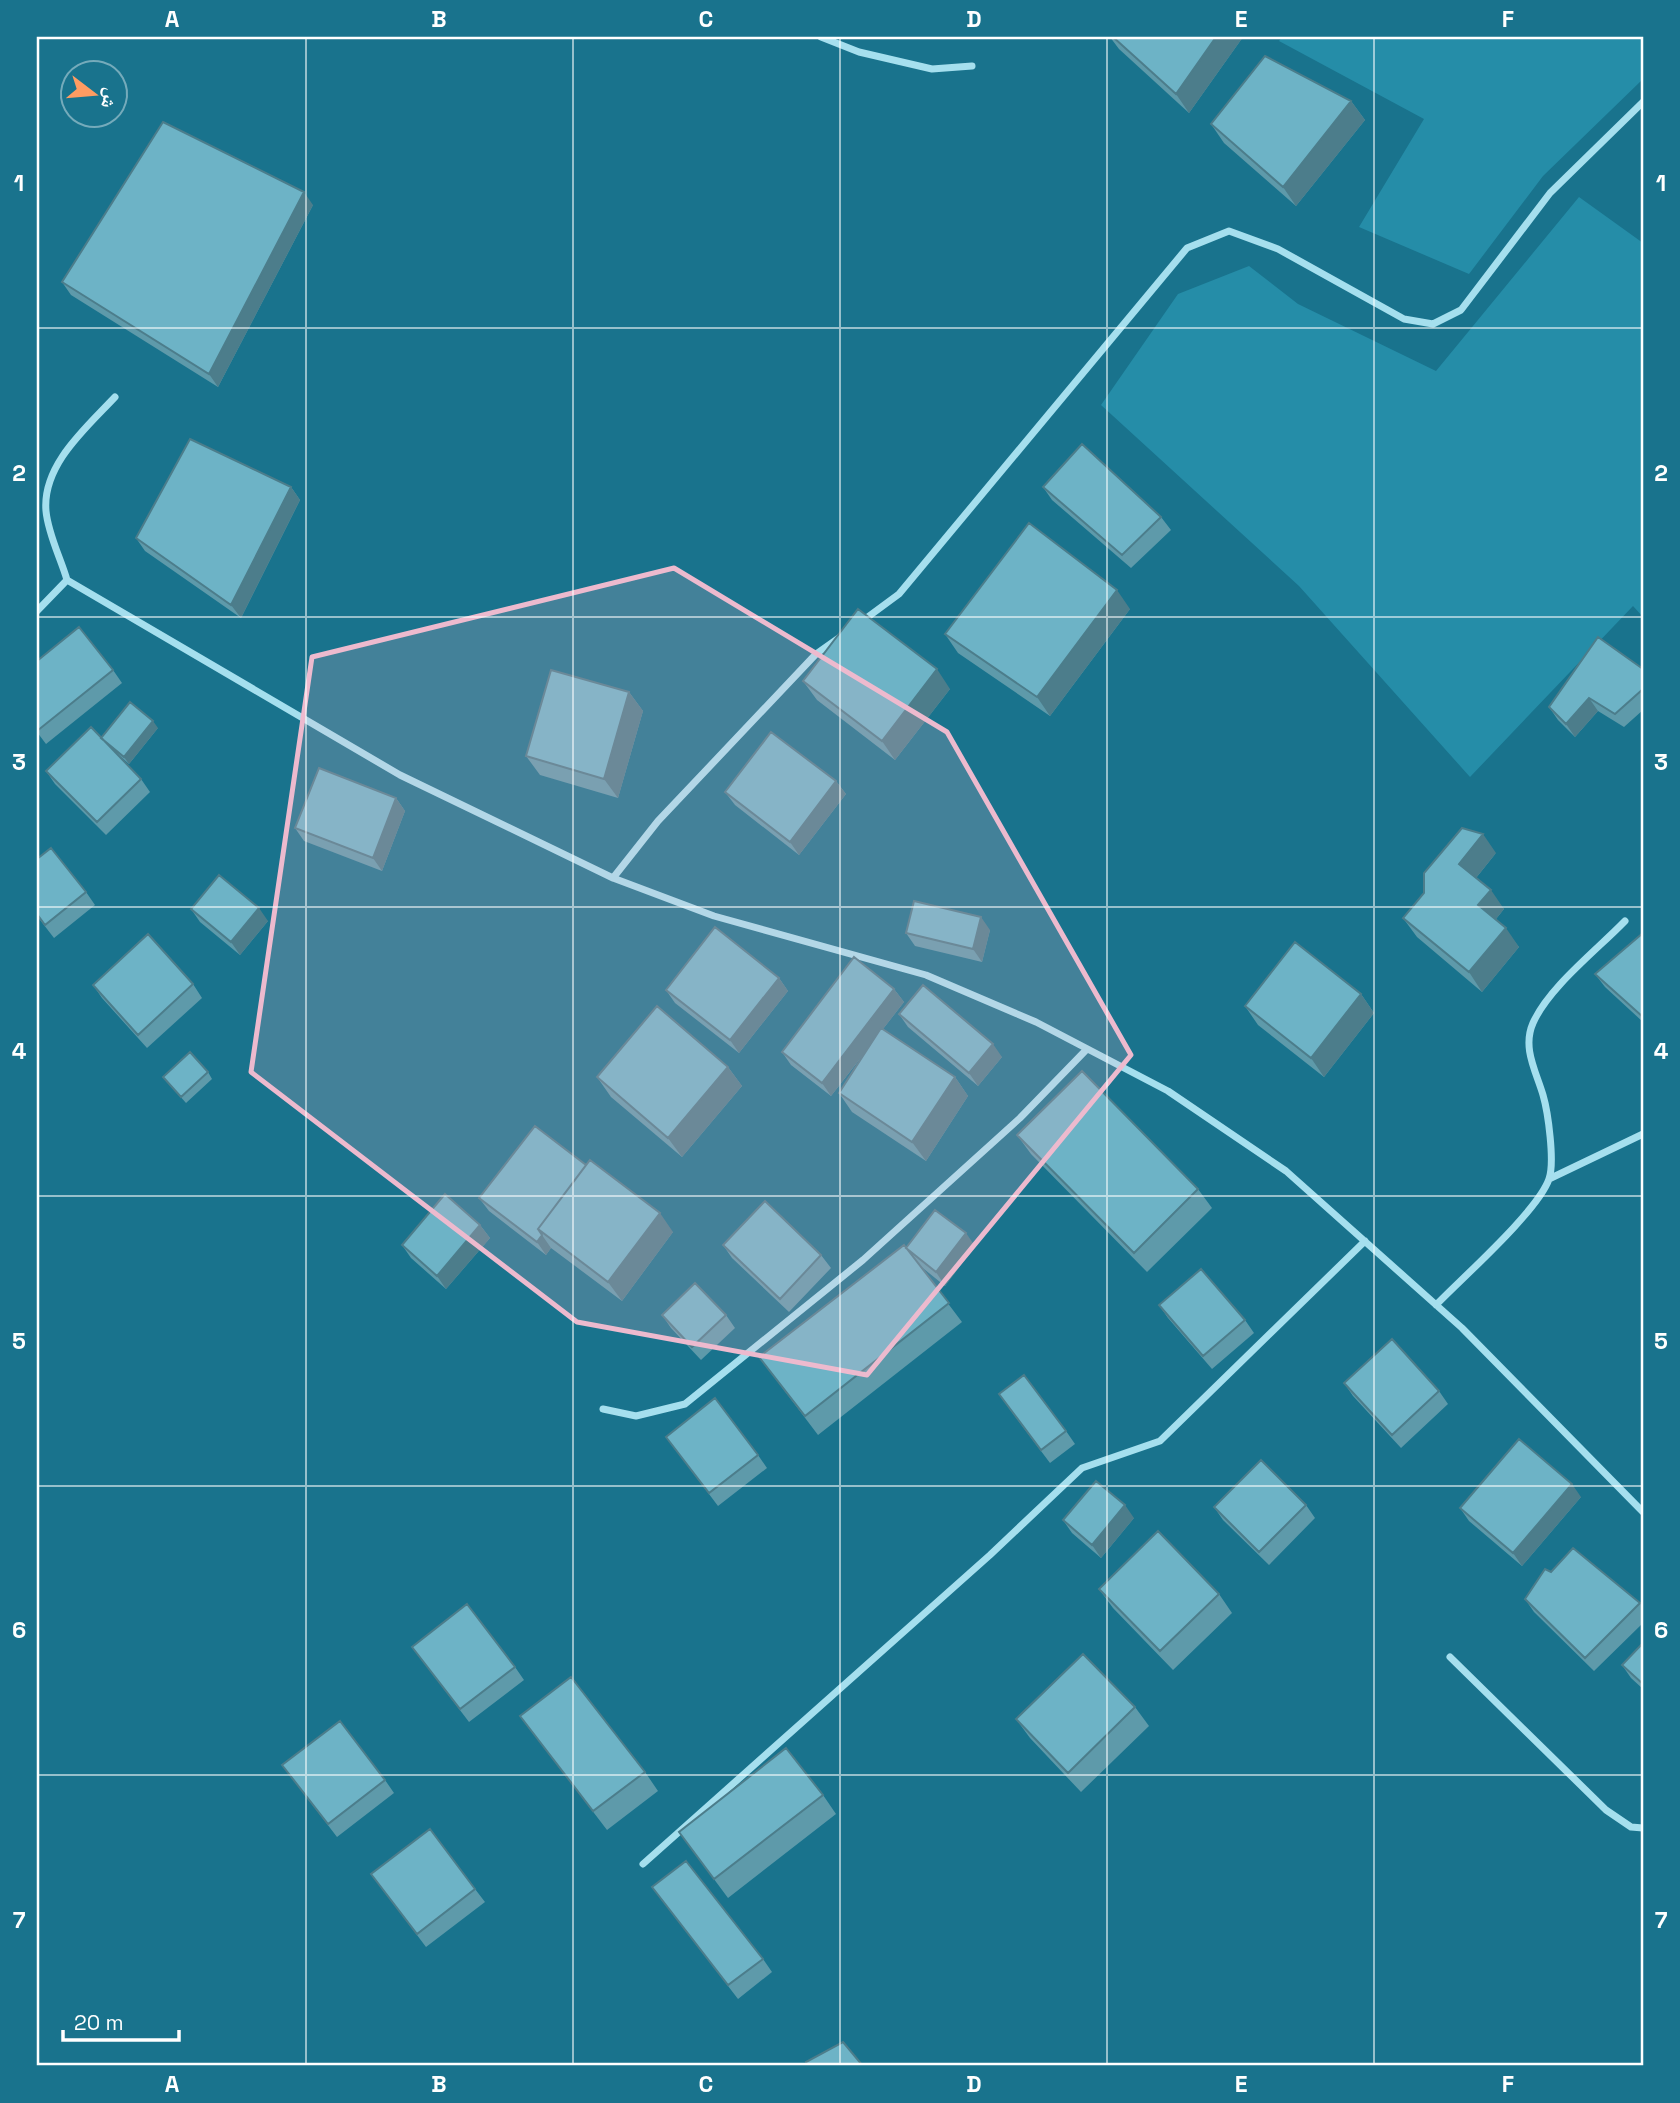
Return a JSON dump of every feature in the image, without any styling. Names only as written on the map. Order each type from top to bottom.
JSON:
[{"type":"street","points":[[821,37],[859,52],[932,69],[972,66]]},
{"type":"street","points":[[857,624],[899,594],[1187,248],[1229,231],[1278,249],[1404,319],[1433,324],[1461,310],[1550,193],[1643,102]]},
{"type":"street","points":[[115,397],[75,439],[48,482],[46,512],[67,580],[400,775],[613,878],[714,916],[926,975],[1036,1023],[1168,1091],[1286,1171],[1365,1241],[1436,1305],[1643,1512]]},
{"type":"street","points":[[37,611],[67,580]]},
{"type":"street","points":[[613,878],[658,821],[816,654],[847,632]]},
{"type":"street","points":[[1549,1179],[1549,1140],[1544,1097],[1529,1057],[1531,1027],[1542,1006],[1625,921]]},
{"type":"street","points":[[603,1409],[636,1416],[685,1404],[863,1260],[1020,1118],[1087,1049]]},
{"type":"street","points":[[1436,1305],[1525,1214],[1549,1179],[1643,1135]]},
{"type":"street","points":[[643,1864],[990,1555],[1082,1468],[1160,1441],[1365,1241]]},
{"type":"street","points":[[1450,1657],[1606,1810],[1631,1827],[1643,1828]]},
{"type":"highlighted area","points":[[674,568],[947,732],[1131,1055],[867,1375],[577,1322],[251,1072],[312,657]]},
{"type":"shaded area","points":[[1282,37],[1643,37],[1643,79],[1543,176],[1469,274],[1359,227],[1424,119],[1279,41]]},
{"type":"shaded area","points":[[1579,197],[1643,243],[1643,617],[1633,606],[1470,777],[1299,586],[1101,405],[1178,294],[1249,266],[1298,304],[1436,371]]},
{"type":"building","points":[[1113,37],[1216,37],[1176,94]]},
{"type":"building","points":[[1265,56],[1351,101],[1283,187],[1211,124]]},
{"type":"building","points":[[163,122],[304,192],[209,374],[62,282]]},
{"type":"building","points":[[190,439],[291,487],[231,605],[136,538]]},
{"type":"building","points":[[1082,444],[1161,517],[1122,555],[1043,487]]},
{"type":"building","points":[[1029,523],[1117,590],[1037,697],[945,634]]},
{"type":"building","points":[[858,609],[937,669],[882,741],[803,681]]},
{"type":"building","points":[[79,627],[113,670],[37,731],[37,661]]},
{"type":"building","points":[[1598,637],[1643,669],[1643,689],[1615,714],[1589,698],[1566,724],[1549,707]]},
{"type":"building","points":[[551,670],[629,692],[604,779],[526,756]]},
{"type":"building","points":[[130,702],[153,721],[124,757],[101,738]]},
{"type":"building","points":[[91,727],[141,779],[97,822],[46,771]]},
{"type":"building","points":[[771,732],[836,781],[790,842],[725,792]]},
{"type":"building","points":[[319,768],[396,798],[373,858],[295,828]]},
{"type":"building","points":[[1462,828],[1483,834],[1459,864],[1491,890],[1478,905],[1506,928],[1469,972],[1403,918],[1424,893],[1424,873]]},
{"type":"building","points":[[51,848],[86,892],[45,925],[37,914],[37,859]]},
{"type":"building","points":[[219,875],[259,908],[231,942],[191,909]]},
{"type":"building","points":[[914,901],[981,917],[973,949],[906,933]]},
{"type":"building","points":[[715,927],[779,978],[730,1040],[666,990]]},
{"type":"building","points":[[1643,933],[1643,1017],[1595,974]]},
{"type":"building","points":[[148,934],[193,984],[138,1035],[93,985]]},
{"type":"building","points":[[1295,942],[1361,994],[1311,1058],[1245,1006]]},
{"type":"building","points":[[854,957],[894,989],[822,1083],[782,1052]]},
{"type":"building","points":[[923,985],[993,1044],[969,1073],[899,1014]]},
{"type":"building","points":[[657,1006],[728,1067],[668,1138],[597,1077]]},
{"type":"building","points":[[881,1028],[955,1077],[912,1142],[839,1093]]},
{"type":"building","points":[[190,1052],[208,1072],[181,1097],[163,1077]]},
{"type":"building","points":[[1082,1071],[1198,1189],[1134,1253],[1017,1135]]},
{"type":"building","points":[[535,1126],[586,1165],[538,1229],[542,1235],[537,1242],[479,1198]]},
{"type":"building","points":[[590,1160],[660,1213],[608,1282],[538,1229]]},
{"type":"building","points":[[445,1194],[480,1225],[437,1276],[402,1245]]},
{"type":"building","points":[[765,1201],[821,1255],[780,1299],[723,1245]]},
{"type":"building","points":[[935,1210],[966,1233],[936,1272],[906,1248]]},
{"type":"building","points":[[904,1245],[949,1303],[805,1416],[759,1357]]},
{"type":"building","points":[[1201,1269],[1245,1320],[1203,1356],[1159,1305]]},
{"type":"building","points":[[695,1283],[726,1315],[692,1347],[662,1315]]},
{"type":"building","points":[[1392,1339],[1439,1391],[1392,1435],[1344,1383]]},
{"type":"building","points":[[1024,1375],[1066,1431],[1041,1450],[999,1394]]},
{"type":"building","points":[[715,1398],[758,1455],[709,1493],[666,1437]]},
{"type":"building","points":[[1519,1439],[1572,1484],[1513,1553],[1460,1508]]},
{"type":"building","points":[[1261,1460],[1306,1505],[1259,1552],[1214,1507]]},
{"type":"building","points":[[1096,1481],[1125,1505],[1092,1545],[1063,1520]]},
{"type":"building","points":[[1158,1531],[1219,1594],[1160,1651],[1099,1589]]},
{"type":"building","points":[[1573,1548],[1640,1603],[1585,1658],[1525,1599],[1545,1569],[1551,1572]]},
{"type":"building","points":[[467,1604],[515,1667],[460,1709],[412,1647]]},
{"type":"building","points":[[1643,1643],[1643,1684],[1622,1665]]},
{"type":"building","points":[[1083,1654],[1135,1707],[1068,1773],[1016,1719]]},
{"type":"building","points":[[571,1677],[645,1772],[593,1811],[520,1716]]},
{"type":"building","points":[[340,1721],[385,1780],[328,1824],[282,1765]]},
{"type":"building","points":[[786,1748],[823,1795],[714,1879],[679,1832]]},
{"type":"building","points":[[430,1829],[475,1889],[417,1934],[371,1874]]},
{"type":"building","points":[[686,1861],[763,1959],[728,1985],[652,1887]]},
{"type":"building","points":[[843,2042],[863,2066],[808,2066],[806,2062]]}]
